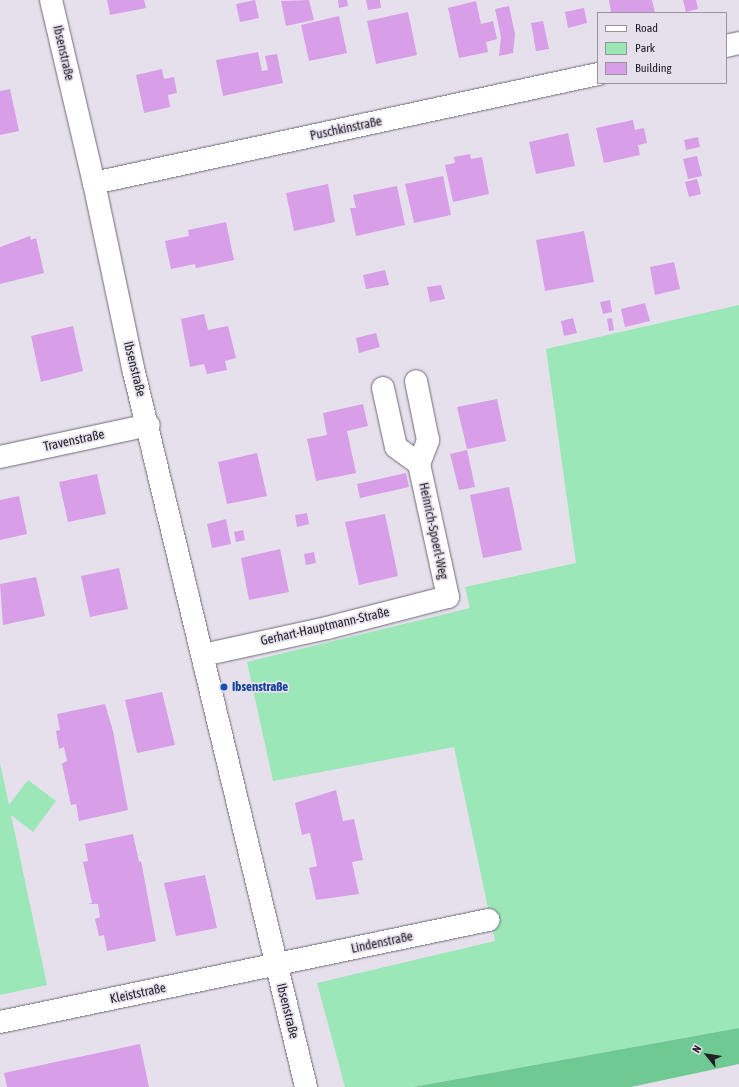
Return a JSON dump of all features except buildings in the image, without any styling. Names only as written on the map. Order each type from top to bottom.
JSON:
[{"type":"street","name":"Ibsenstraße","points":[[51,0],[94,183],[133,368],[148,425],[306,1087]]},
{"type":"street","points":[[727,46],[739,43]]},
{"type":"street","name":"Puschkinstraße","points":[[94,183],[597,74]]},
{"type":"street","name":"Heinrich-Spoerl-Weg","points":[[416,382],[428,440],[419,464],[448,597]]},
{"type":"street","name":"Heinrich-Spoerl-Weg","points":[[383,388],[396,448],[419,464]]},
{"type":"street","name":"Travenstraße","points":[[0,457],[148,425]]},
{"type":"street","name":"Gerhart-Hauptmann-Straße","points":[[202,655],[327,628],[448,597]]},
{"type":"street","name":"Lindenstraße","points":[[276,966],[488,920]]},
{"type":"street","name":"Kleiststraße","points":[[0,1022],[276,966]]},
{"type":"green space","points":[[739,305],[739,1028],[413,1087],[345,1087],[317,983],[495,941],[454,747],[273,781],[247,662],[470,608],[465,587],[576,563],[546,349]]},
{"type":"green space","points":[[0,763],[9,805],[28,780],[56,801],[33,832],[11,815],[47,985],[0,995]]},
{"type":"green space","points":[[739,1028],[739,1064],[631,1087],[413,1087]]},
{"type":"place","name":"Ibsenstraße","points":[[224,687]]}]
